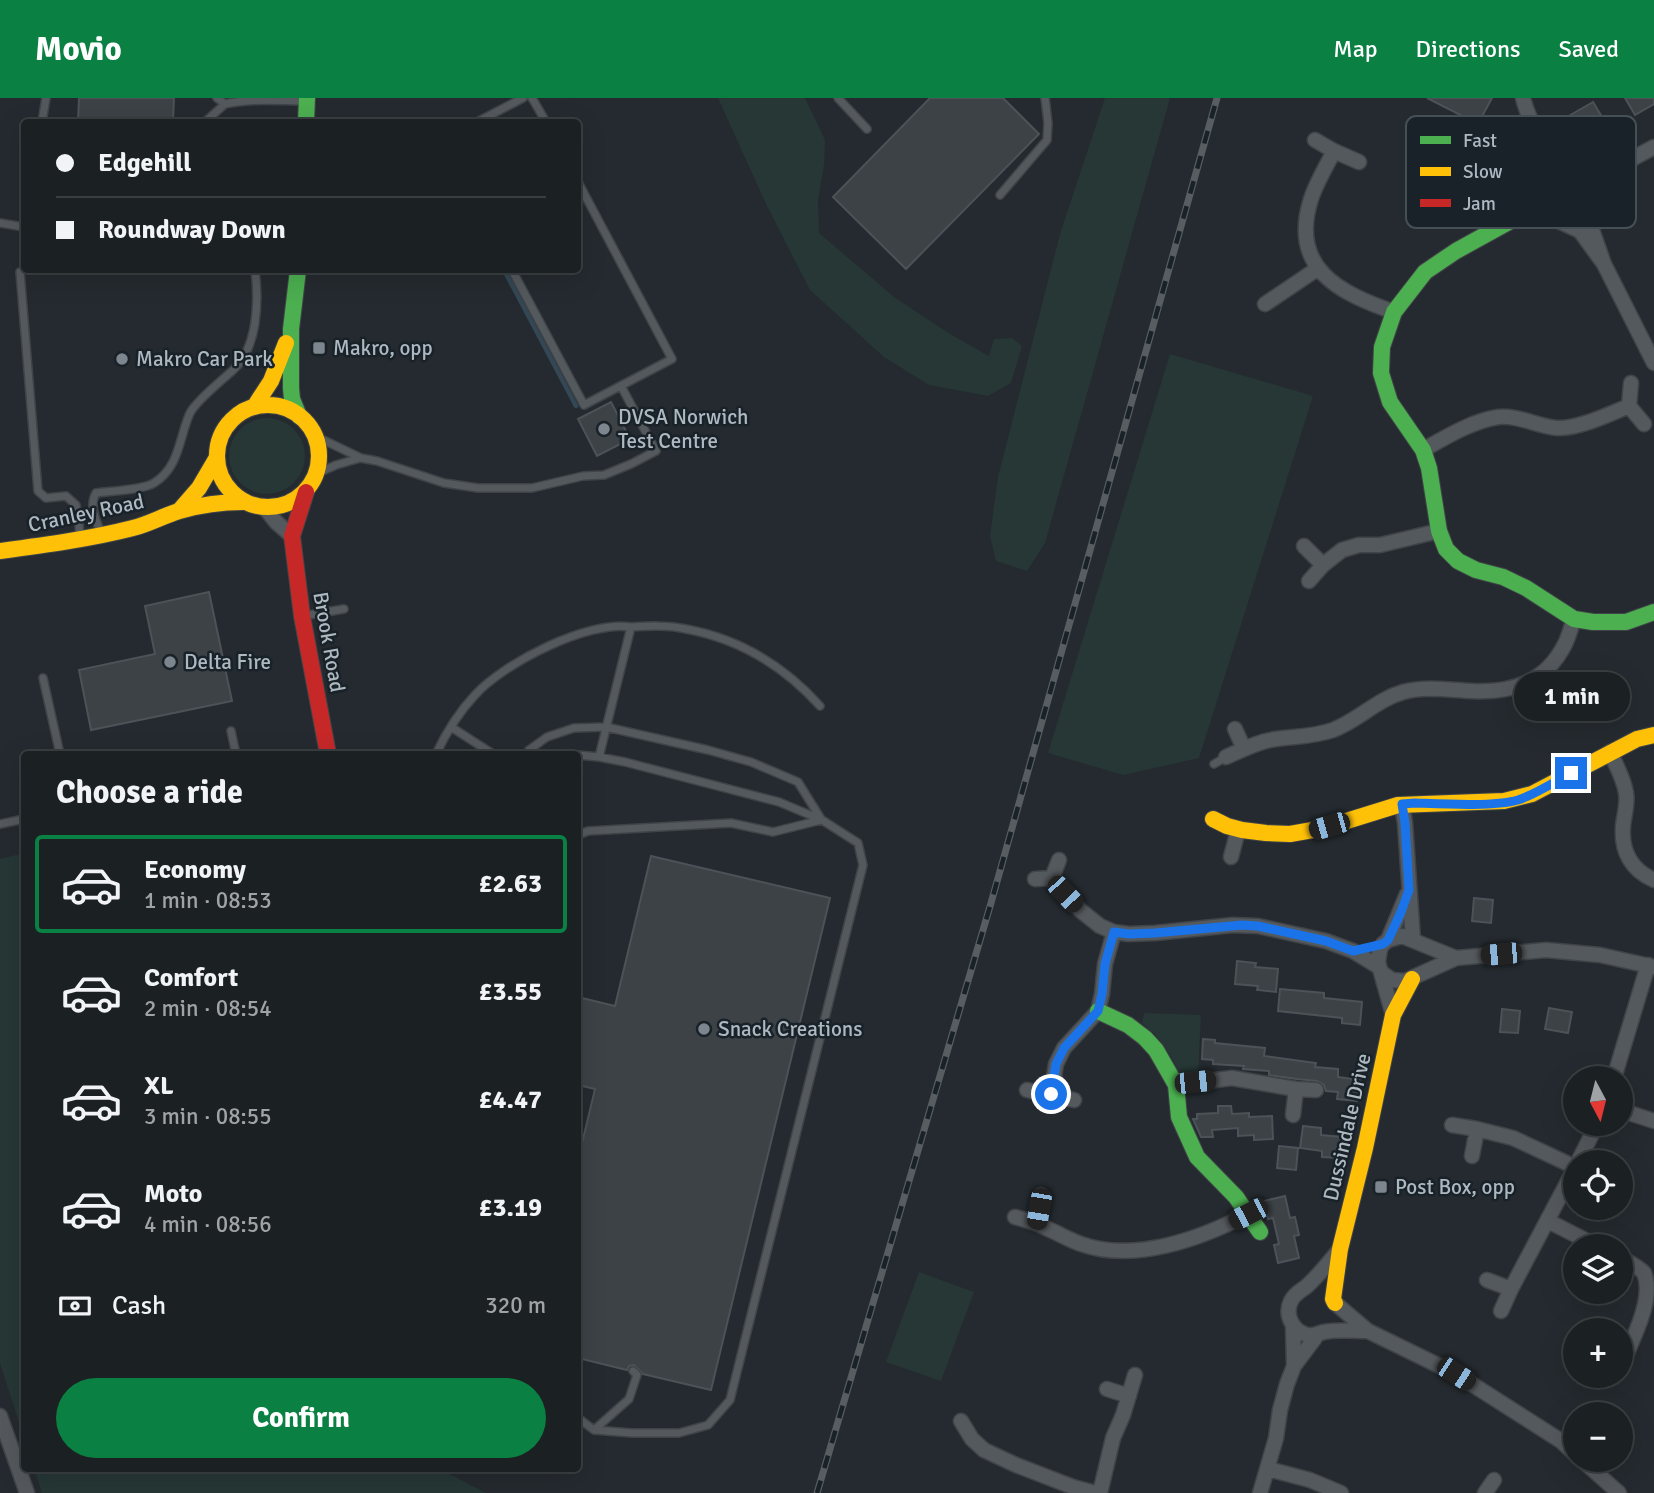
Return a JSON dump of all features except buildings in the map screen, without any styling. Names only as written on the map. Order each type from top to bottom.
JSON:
[{"type":"street","points":[[1522,98],[1528,116]]},
{"type":"street","points":[[306,119],[307,100]]},
{"type":"street","points":[[1315,140],[1359,162]]},
{"type":"street","points":[[1636,157],[1654,147]]},
{"type":"street","points":[[1334,151],[1311,197],[1306,219],[1306,242],[1317,269],[1331,282],[1366,302],[1394,312]]},
{"type":"street","points":[[1498,228],[1425,272],[1394,312],[1382,347],[1381,373],[1390,402],[1423,450],[1429,468],[1439,531],[1446,549],[1458,561],[1476,570],[1503,577],[1574,619],[1626,622],[1654,612]]},
{"type":"street","points":[[1573,228],[1580,231],[1604,264]]},
{"type":"street","points":[[1593,228],[1604,264],[1654,363]]},
{"type":"street","points":[[1265,304],[1317,269]]},
{"type":"street","points":[[291,329],[271,381],[256,404],[237,415],[226,426],[219,440],[216,459],[219,473],[228,489],[243,502],[265,508],[287,504],[306,492],[316,474],[318,454],[315,436],[299,415],[290,388],[291,329],[298,273]]},
{"type":"street","points":[[1631,383],[1629,406],[1644,424]]},
{"type":"street","points":[[256,404],[278,406],[299,415]]},
{"type":"street","points":[[1423,450],[1447,437],[1496,418],[1514,417],[1555,428],[1587,422],[1629,406]]},
{"type":"street","name":"Cranley Road","points":[[178,512],[200,488],[216,459]]},
{"type":"street","name":"Brook Road","points":[[306,492],[292,536],[302,617],[326,751]]},
{"type":"street","name":"Cranley Road","points":[[0,551],[103,536],[178,512],[226,501],[243,502]]},
{"type":"street","points":[[265,508],[276,523],[292,536]]},
{"type":"street","points":[[1309,581],[1342,550],[1359,545],[1390,543],[1439,531]]},
{"type":"street","points":[[1304,546],[1323,565]]},
{"type":"street","points":[[1220,761],[1257,743],[1320,735],[1340,727],[1382,700],[1404,692],[1423,689],[1486,691],[1518,687],[1537,677],[1552,664],[1566,643],[1574,619]]},
{"type":"street","points":[[1234,729],[1244,749]]},
{"type":"street","points":[[1213,818],[1238,830],[1289,835],[1313,831],[1402,804],[1517,800],[1637,739],[1654,735]]},
{"type":"street","points":[[1610,752],[1626,792],[1623,827],[1625,851],[1637,870],[1654,880]]},
{"type":"street","name":"Dussindale Drive","points":[[1294,1366],[1321,1333],[1334,1322],[1340,1249],[1393,1015],[1420,971],[1423,959],[1420,948],[1414,942],[1402,804]]},
{"type":"street","points":[[1231,857],[1238,830]]},
{"type":"street","points":[[1052,877],[1059,860]]},
{"type":"street","points":[[1035,879],[1052,877]]},
{"type":"street","points":[[1052,877],[1080,910],[1100,926],[1114,932],[1155,933],[1258,926],[1326,941],[1353,951],[1398,982],[1456,958],[1546,950],[1600,955],[1651,966],[1618,1066]]},
{"type":"street","name":"Dussindale Drive","points":[[1393,1015],[1378,956],[1401,912],[1409,890]]},
{"type":"street","points":[[1051,1094],[1056,1064],[1064,1048],[1098,1011],[1105,964],[1114,932]]},
{"type":"street","points":[[1353,951],[1402,936],[1456,958]]},
{"type":"street","points":[[1098,1011],[1128,1025],[1145,1038],[1163,1061],[1176,1085],[1179,1117],[1197,1157],[1237,1197],[1260,1232]]},
{"type":"street","points":[[1176,1085],[1232,1078],[1316,1090]]},
{"type":"street","points":[[1293,1115],[1296,1089]]},
{"type":"street","points":[[1027,1090],[1074,1100]]},
{"type":"street","points":[[1633,1114],[1654,1121]]},
{"type":"street","points":[[1452,1125],[1513,1138],[1563,1162]]},
{"type":"street","points":[[1472,1156],[1477,1129]]},
{"type":"street","points":[[1501,1311],[1563,1192]]},
{"type":"street","points":[[1036,1223],[1041,1195]]},
{"type":"street","points":[[1015,1217],[1036,1223],[1082,1244],[1103,1250],[1123,1251],[1172,1244],[1201,1235],[1248,1214]]},
{"type":"street","points":[[1548,1221],[1573,1234]]},
{"type":"street","name":"Dussindale Drive","points":[[1293,1325],[1289,1316],[1290,1304],[1295,1295],[1305,1289],[1340,1249]]},
{"type":"street","points":[[1633,1264],[1644,1273],[1652,1286],[1647,1311],[1633,1340]]},
{"type":"street","points":[[1487,1280],[1511,1289]]},
{"type":"street","points":[[1305,1289],[1322,1290],[1368,1331],[1456,1374],[1563,1443]]},
{"type":"street","points":[[1293,1325],[1304,1333],[1368,1331]]},
{"type":"street","points":[[1260,1493],[1276,1438],[1280,1410],[1294,1366],[1293,1325]]},
{"type":"street","points":[[961,1421],[972,1439],[984,1450],[1073,1487],[1098,1493],[1113,1438],[1135,1375]]},
{"type":"street","points":[[1107,1389],[1129,1396]]},
{"type":"street","points":[[0,1416],[27,1493]]},
{"type":"street","points":[[1268,1469],[1310,1480],[1336,1492]]},
{"type":"street","points":[[1595,1472],[1619,1493]]},
{"type":"street","points":[[1485,1493],[1494,1480]]},
{"type":"lane","points":[[42,119],[46,98]]},
{"type":"lane","points":[[217,98],[225,104]]},
{"type":"lane","points":[[483,119],[523,98]]},
{"type":"lane","points":[[532,98],[543,119]]},
{"type":"lane","points":[[838,98],[867,129]]},
{"type":"lane","points":[[1000,195],[1047,140],[1045,98]]},
{"type":"lane","points":[[208,119],[225,104],[239,99],[307,100]]},
{"type":"lane","points":[[514,273],[584,405],[671,359],[581,188]]},
{"type":"lane","points":[[0,223],[21,226]]},
{"type":"lane","points":[[20,272],[38,491],[46,498],[66,496],[76,505],[80,540]]},
{"type":"lane","points":[[103,536],[94,511],[93,499],[96,493],[153,484],[164,475],[174,463],[179,451],[191,410],[236,368],[247,349],[257,310],[255,273]]},
{"type":"lane","points":[[315,436],[361,458],[444,483],[478,488],[532,488],[583,476],[604,475],[656,452],[621,386]]},
{"type":"lane","points":[[316,474],[361,458]]},
{"type":"lane","points":[[302,617],[344,609]]},
{"type":"lane","points":[[438,751],[451,727],[476,694],[508,669],[539,650],[573,635],[597,629],[660,626],[684,628],[712,635],[748,649],[777,667],[800,684],[820,706]]},
{"type":"lane","points":[[599,757],[631,627]]},
{"type":"lane","points":[[43,678],[59,751]]},
{"type":"lane","points":[[451,727],[487,751]]},
{"type":"lane","points":[[528,751],[547,737],[574,728],[606,727],[708,750],[751,762],[799,782],[822,820]]},
{"type":"lane","points":[[231,731],[235,751]]},
{"type":"lane","points":[[581,755],[650,768],[779,802],[822,820],[859,843],[863,865],[730,1400],[708,1425],[679,1433],[594,1430],[581,1420]]},
{"type":"lane","points":[[0,824],[21,820]]},
{"type":"lane","points":[[581,834],[589,831],[731,823],[773,832],[822,820]]},
{"type":"lane","points":[[594,1430],[629,1399],[636,1375],[634,1371]]},
{"type":"shaded area","points":[[718,98],[805,98],[825,140],[818,200],[819,233],[894,297],[989,356],[994,339],[1012,338],[1022,346],[1011,383],[988,396],[929,385],[884,357],[810,290],[767,206]]},
{"type":"shaded area","points":[[1105,98],[1170,98],[1045,543],[1027,571],[996,561],[990,536],[998,477],[1060,234]]},
{"type":"shaded area","points":[[1170,354],[1313,396],[1199,758],[1123,775],[1048,753]]},
{"type":"shaded area","points":[[267,418],[282,421],[294,429],[302,441],[305,456],[302,471],[294,483],[282,491],[267,494],[252,491],[240,483],[232,471],[229,456],[232,441],[240,429],[252,421]]},
{"type":"shaded area","points":[[21,854],[21,1429],[0,1363],[0,859]]},
{"type":"shaded area","points":[[1144,1013],[1201,1015],[1198,1076],[1180,1075],[1164,1046],[1142,1023]]},
{"type":"shaded area","points":[[919,1272],[974,1292],[941,1381],[886,1362]]},
{"type":"shaded area","points":[[35,1472],[446,1472],[486,1493],[42,1493]]},
{"type":"waterway","points":[[506,273],[576,406]]},
{"type":"railway","points":[[817,1493],[991,903],[1217,98]]},
{"type":"traffic: fast","points":[[306,119],[307,98]]},
{"type":"traffic: fast","points":[[1498,228],[1425,272],[1394,312],[1382,347],[1381,373],[1390,402],[1423,450],[1429,468],[1439,531],[1446,549],[1458,561],[1526,588],[1574,619],[1626,622],[1654,612]]},
{"type":"traffic: fast","points":[[298,273],[291,329],[291,388],[299,416]]},
{"type":"traffic: fast","points":[[1098,1011],[1128,1025],[1156,1050],[1176,1085],[1179,1117],[1197,1157],[1236,1197],[1260,1232]]},
{"type":"traffic: slow","points":[[256,404],[271,381],[286,343]]},
{"type":"traffic: slow","points":[[268,405],[288,409],[304,420],[315,436],[319,456],[315,476],[304,492],[288,503],[268,507],[248,503],[232,492],[221,476],[217,456],[221,436],[232,420],[248,409],[268,405]]},
{"type":"traffic: slow","points":[[179,511],[199,488],[216,459]]},
{"type":"traffic: slow","points":[[0,551],[117,532],[195,507],[243,502]]},
{"type":"traffic: slow","points":[[1213,819],[1242,830],[1290,834],[1324,828],[1398,805],[1504,801],[1532,794],[1637,739],[1654,735]]},
{"type":"traffic: slow","points":[[1335,1303],[1333,1299],[1340,1249],[1393,1015],[1412,979]]},
{"type":"traffic: jam","points":[[306,492],[292,536],[302,616],[327,751]]},
{"type":"place","name":"Makro, opp","points":[[319,348]]},
{"type":"place","name":"Makro Car Park","points":[[122,359]]},
{"type":"place","name":"DVSA Norwich Test Centre","points":[[604,429]]},
{"type":"place","name":"Delta Fire","points":[[170,662]]},
{"type":"place","name":"Snack Creations","points":[[704,1029]]},
{"type":"place","name":"Post Box, opp","points":[[1381,1187]]},
{"type":"route","points":[[1051,1094],[1056,1064],[1064,1048],[1098,1011],[1105,964],[1114,932],[1155,933],[1242,925],[1326,941],[1353,951],[1383,944],[1388,940],[1409,890],[1402,804],[1501,803],[1532,794],[1571,773]]}]
